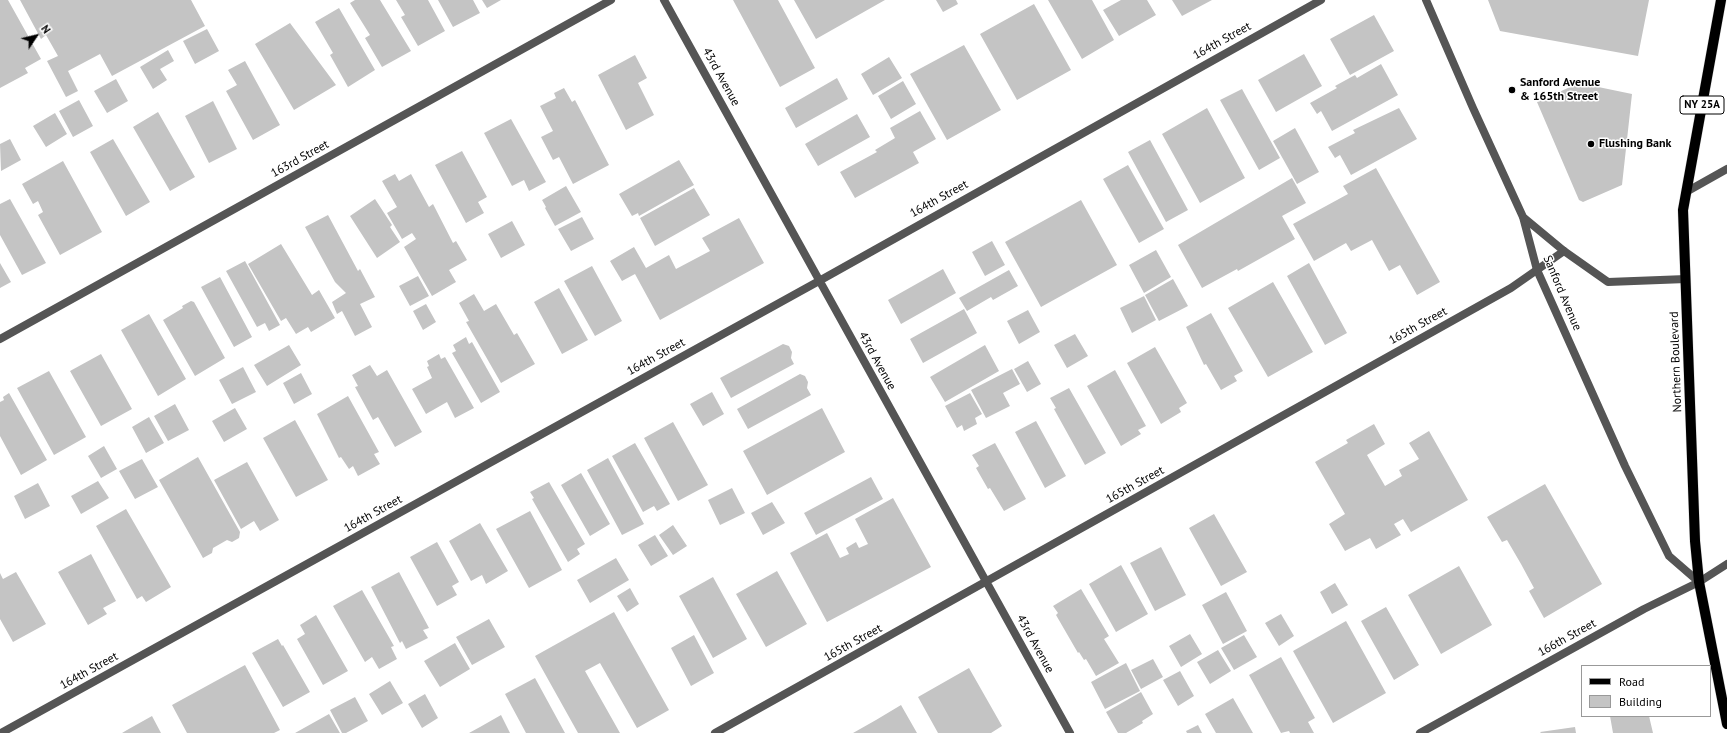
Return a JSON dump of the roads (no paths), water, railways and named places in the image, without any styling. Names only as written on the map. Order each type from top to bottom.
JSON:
[{"type":"main road","name":"Northern Boulevard","points":[[1721,0],[1683,210],[1695,526],[1699,582],[1727,724]]},
{"type":"street","name":"163rd Street","points":[[0,339],[611,0]]},
{"type":"street","name":"43rd Avenue","points":[[664,0],[1070,733]]},
{"type":"street","name":"164th Street","points":[[2,733],[819,281],[1321,0]]},
{"type":"street","name":"Sanford Avenue","points":[[1426,0],[1523,217],[1538,270],[1625,466],[1669,556],[1699,582]]},
{"type":"street","points":[[1686,192],[1727,169]]},
{"type":"street","points":[[1523,217],[1564,251],[1608,282],[1686,279]]},
{"type":"street","name":"165th Street","points":[[714,733],[987,582],[1511,288],[1564,251]]},
{"type":"street","name":"166th Street","points":[[1420,733],[1644,609],[1699,582],[1727,564]]},
{"type":"place","name":"Sanford Avenue & 165th Street","points":[[1512,90]]},
{"type":"place","name":"Flushing Bank","points":[[1591,144]]}]
